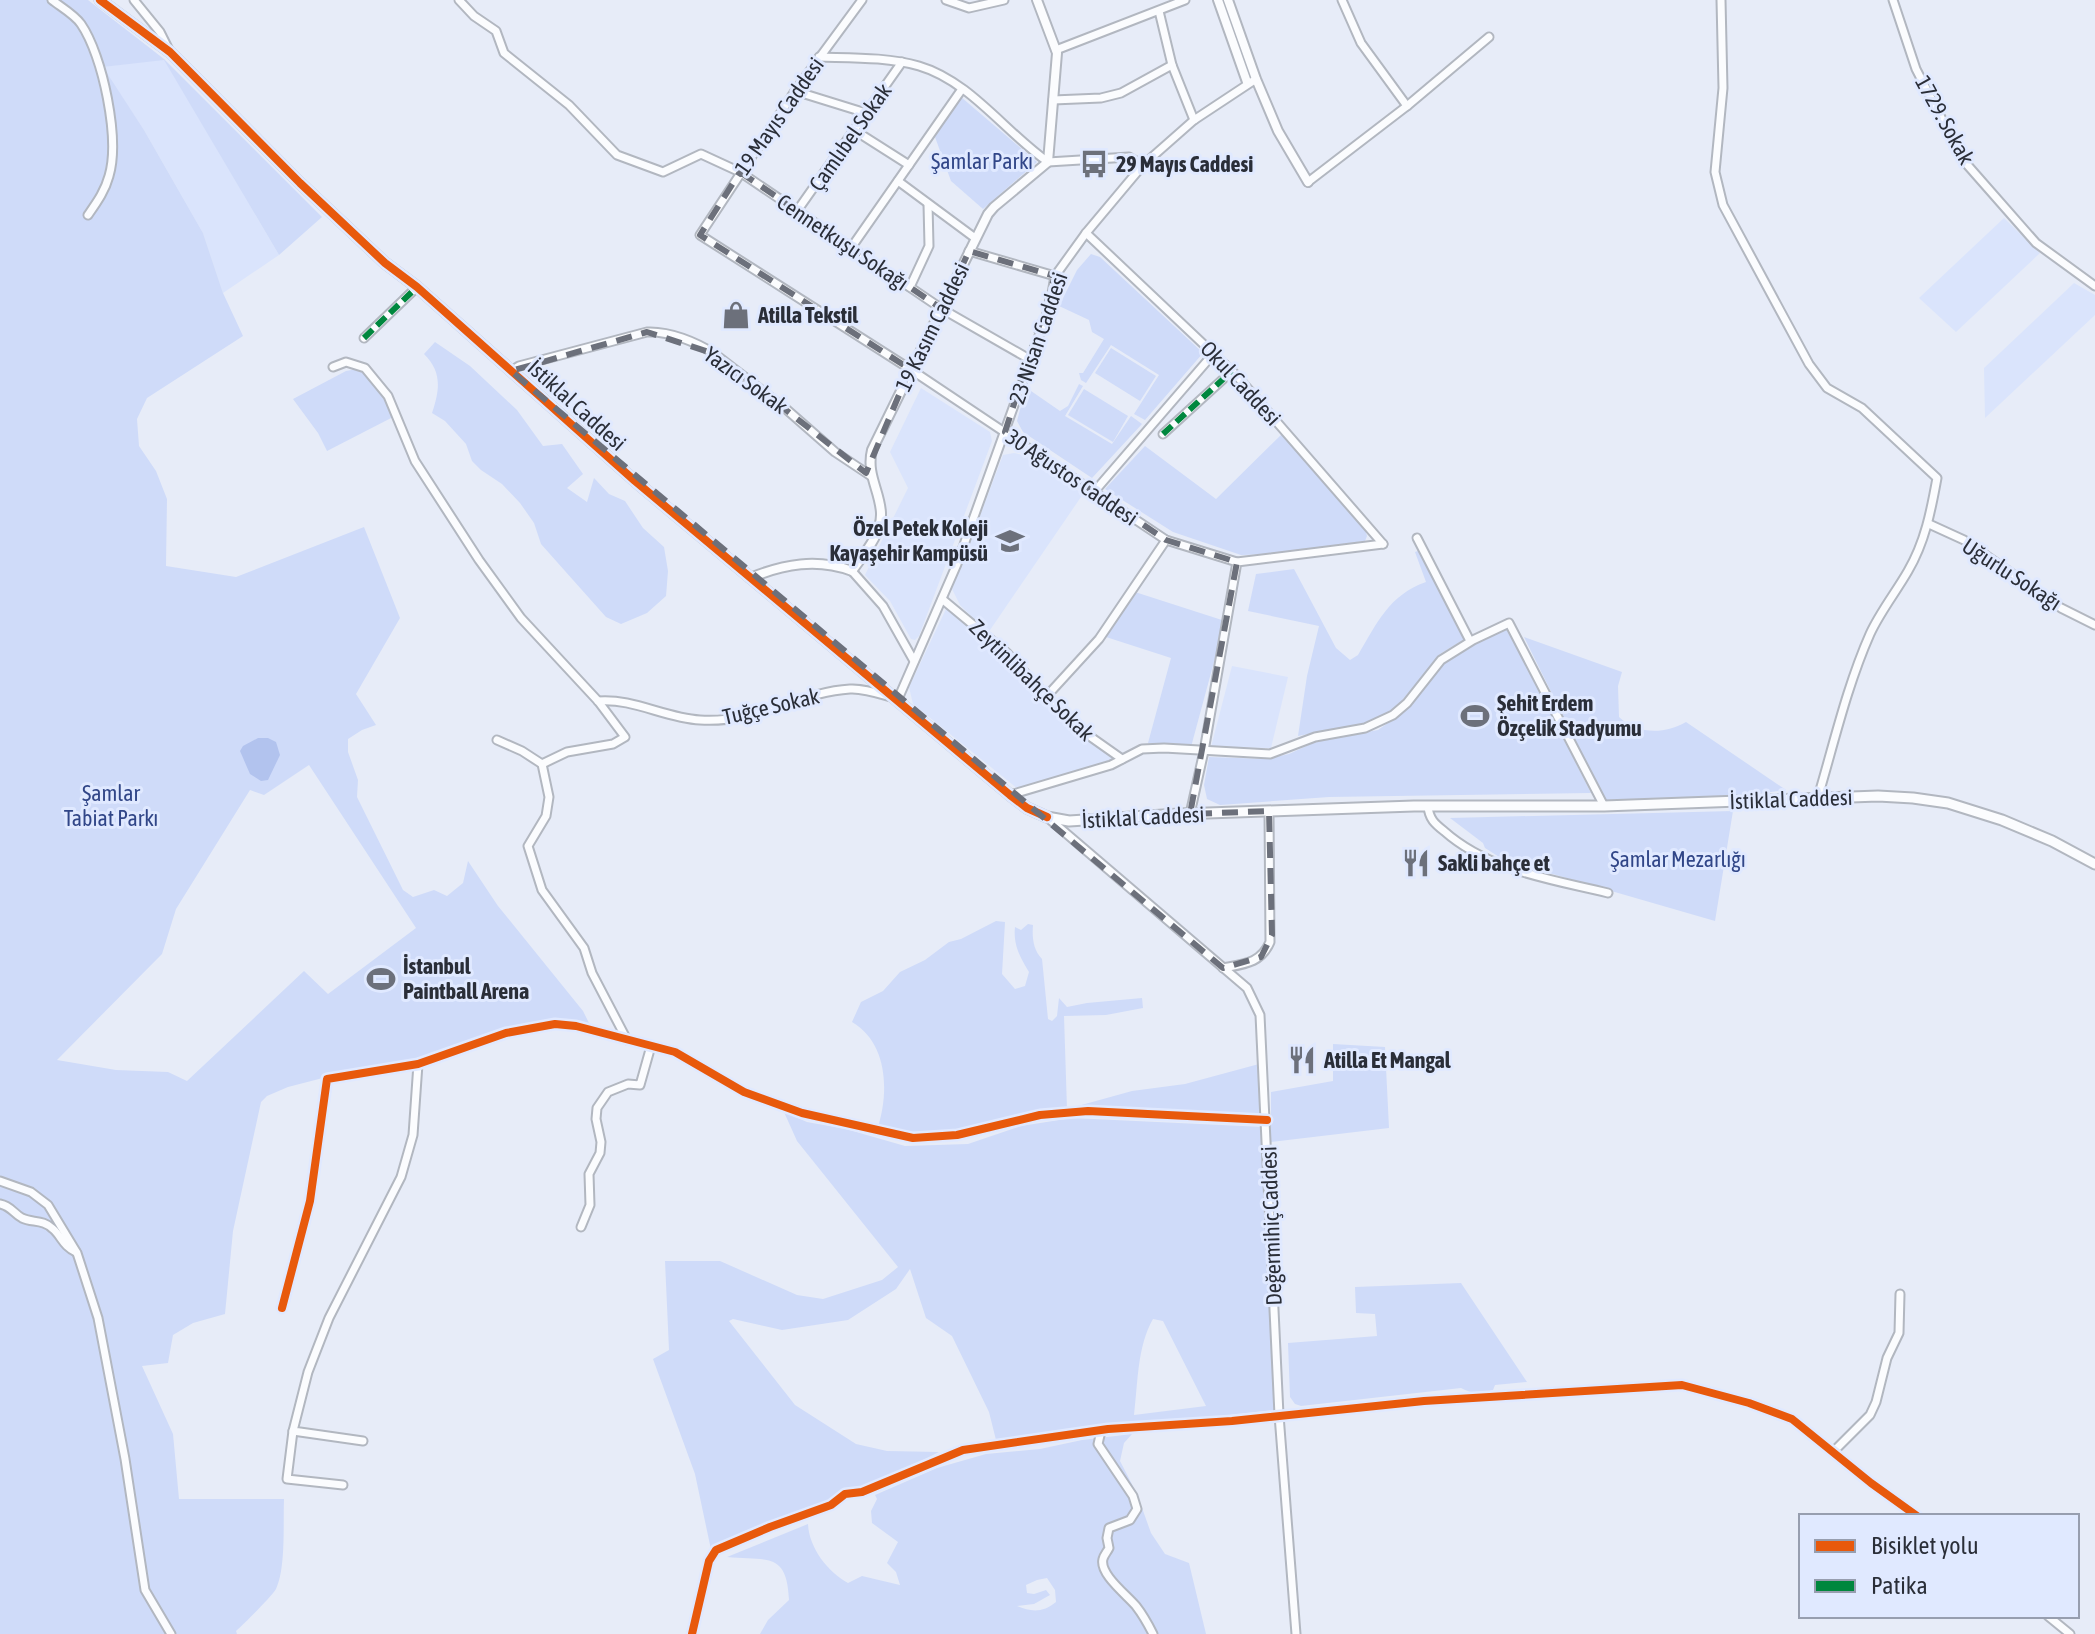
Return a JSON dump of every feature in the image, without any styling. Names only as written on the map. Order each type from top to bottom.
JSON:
[{"type":"main road","name":"İstiklal Caddesi","points":[[100,0],[170,52],[300,183],[385,263],[417,287],[635,481],[1010,795],[1027,808],[1047,817],[1069,821],[1428,806],[1604,806],[1878,796],[1948,803],[2002,820],[2052,841],[2095,864]]},
{"type":"street","points":[[52,0],[80,22],[98,66],[112,120],[110,175],[101,197],[88,215]]},
{"type":"street","name":"Cennetkuşu Sokağı","points":[[459,0],[474,16],[496,31],[504,53],[569,105],[617,155],[663,172],[701,154],[740,172],[942,309],[1031,360]]},
{"type":"street","name":"19 Mayıs Caddesi","points":[[700,235],[795,91],[862,0]]},
{"type":"street","points":[[946,0],[969,8],[1004,0]]},
{"type":"street","points":[[1037,0],[1056,50],[1048,162]]},
{"type":"street","points":[[1056,50],[1185,0]]},
{"type":"street","points":[[1218,0],[1252,80],[1308,182],[1407,106],[1489,37]]},
{"type":"street","points":[[1228,0],[1252,80]]},
{"type":"street","points":[[1342,0],[1361,43],[1407,106]]},
{"type":"street","points":[[1721,0],[1723,88],[1715,172],[1723,205],[1809,364],[1827,388],[1862,408],[1937,478],[1929,524],[1910,568],[1869,636],[1818,797]]},
{"type":"street","name":"1729. Sokak","points":[[1893,0],[1916,69],[1963,160],[2036,243],[2095,286]]},
{"type":"street","points":[[136,1],[160,32],[170,52]]},
{"type":"street","points":[[1159,11],[1172,65],[1194,120]]},
{"type":"street","points":[[819,57],[921,66],[962,89],[1048,162],[1129,157],[1143,165]]},
{"type":"street","name":"Çamlıbel Sokak","points":[[797,211],[902,62]]},
{"type":"street","points":[[1053,100],[1101,98],[1121,93],[1172,65]]},
{"type":"street","name":"23 Nisan Caddesi","points":[[898,699],[942,599],[1005,432],[1050,305],[1055,276],[1086,233],[1143,165],[1194,120],[1252,80]]},
{"type":"street","points":[[851,248],[962,89]]},
{"type":"street","points":[[795,91],[866,113]]},
{"type":"street","points":[[854,130],[909,165]]},
{"type":"street","name":"19 Kasım Caddesi","points":[[852,571],[880,524],[879,499],[869,463],[872,450],[910,369],[975,238],[994,207],[1048,162]]},
{"type":"street","points":[[898,181],[975,238]]},
{"type":"street","points":[[910,287],[929,246],[928,204]]},
{"type":"street","name":"Okul Caddesi","points":[[1086,233],[1232,371],[1383,544],[1237,562]]},
{"type":"street","name":"30 Ağustos Caddesi","points":[[700,235],[910,369],[1166,540],[1237,562]]},
{"type":"street","points":[[969,251],[1055,276]]},
{"type":"street","points":[[364,338],[417,287]]},
{"type":"street","name":"Yazıcı Sokak","points":[[511,371],[519,366],[647,332],[659,332],[703,346],[715,354],[835,452],[871,476]]},
{"type":"street","points":[[1094,492],[1214,353]]},
{"type":"street","points":[[333,367],[346,362],[365,368],[388,396],[415,461],[479,560],[521,618],[598,701],[625,737],[613,744],[567,752],[542,764]]},
{"type":"street","points":[[1163,434],[1232,371]]},
{"type":"street","name":"Uğurlu Sokağı","points":[[1929,524],[1964,540],[2061,608],[2095,625]]},
{"type":"street","points":[[1417,538],[1470,641]]},
{"type":"street","points":[[1045,698],[1099,639],[1166,540]]},
{"type":"street","points":[[1190,814],[1237,562]]},
{"type":"street","points":[[750,578],[805,563],[839,566],[852,571],[883,606],[914,661]]},
{"type":"street","name":"Zeytinlibahçe Sokak","points":[[942,599],[1007,653],[1071,723],[1122,759]]},
{"type":"street","points":[[1010,795],[1111,765],[1134,751],[1152,748],[1270,754],[1315,737],[1348,732],[1379,722],[1407,703],[1441,660],[1470,641],[1509,623],[1604,806]]},
{"type":"street","points":[[852,688],[860,668]]},
{"type":"street","name":"Tuğçe Sokak","points":[[598,701],[615,700],[698,720],[730,720],[852,688],[898,699]]},
{"type":"street","points":[[497,740],[542,764],[549,797],[546,816],[528,846],[531,858],[542,890],[584,948],[592,973],[627,1040]]},
{"type":"street","points":[[1428,806],[1432,821],[1478,856],[1517,871],[1608,893]]},
{"type":"street","points":[[1223,968],[1253,963],[1270,942],[1269,811]]},
{"type":"street","name":"Değermihiç Caddesi","points":[[1047,817],[1247,988],[1257,1004],[1267,1120],[1279,1415],[1296,1634]]},
{"type":"street","points":[[282,1308],[310,1201],[327,1079],[418,1064],[506,1033],[555,1024],[576,1026],[675,1052],[744,1092],[802,1113],[913,1138],[957,1135],[1040,1115],[1088,1111],[1267,1120]]},
{"type":"street","points":[[581,1227],[590,1205],[589,1174],[600,1153],[597,1108],[608,1092],[628,1084],[640,1085],[651,1046]]},
{"type":"street","points":[[343,1485],[287,1479],[293,1431],[308,1372],[329,1318],[401,1177],[413,1135],[418,1064]]},
{"type":"street","points":[[0,1181],[31,1192],[48,1205],[77,1253],[98,1318],[125,1459],[145,1590],[171,1634]]},
{"type":"street","points":[[0,1204],[8,1206],[23,1218],[43,1221],[66,1247],[77,1253]]},
{"type":"street","points":[[1833,1452],[1870,1415],[1876,1402],[1887,1358],[1899,1333],[1900,1294]]},
{"type":"street","points":[[692,1634],[709,1561],[716,1550],[831,1505],[845,1494],[862,1492],[963,1450],[1101,1431],[1424,1401],[1682,1385],[1749,1403],[1792,1419],[1914,1514]]},
{"type":"street","points":[[293,1431],[363,1441]]},
{"type":"street","points":[[1101,1431],[1098,1444],[1133,1496],[1137,1509],[1130,1520],[1109,1528],[1109,1548],[1102,1560],[1104,1569],[1135,1604],[1153,1634]]},
{"type":"street","points":[[2050,1618],[2070,1634]]},
{"type":"highlighted area","points":[[740,172],[942,309],[969,251],[1055,276],[1005,432],[1166,540],[1237,562],[1190,814],[1269,811],[1272,935],[1261,957],[1223,968],[511,371],[647,332],[715,354],[866,473],[910,369],[700,235]]},
{"type":"shaded area","points":[[164,59],[279,255],[223,293],[203,233],[144,130],[102,67]]},
{"type":"shaded area","points":[[2004,218],[2040,253],[1956,332],[1919,298]]},
{"type":"shaded area","points":[[2074,283],[2095,295],[2095,315],[1985,418],[1984,368]]},
{"type":"shaded area","points":[[921,388],[990,432],[992,441],[915,640],[911,639],[890,601],[865,575],[908,488],[890,452]]},
{"type":"shaded area","name":"Özel Petek Koleji Kayaşehir Kampüsü","points":[[1014,453],[1028,456],[1083,494],[988,633],[960,605],[952,589],[1003,455]]},
{"type":"shaded area","points":[[950,606],[1047,705],[1114,759],[1018,789],[913,704],[909,687]]},
{"type":"shaded area","points":[[1232,666],[1288,677],[1271,748],[1211,747]]},
{"type":"shaded area","points":[[258,738],[276,742],[280,755],[268,780],[261,781],[250,774],[240,751]]},
{"type":"green space","name":"Şamlar Tabiat Parkı","points":[[0,0],[88,0],[164,59],[322,217],[279,255],[164,60],[103,67],[144,130],[203,233],[223,293],[243,336],[147,398],[137,419],[139,446],[156,471],[167,499],[166,566],[236,577],[364,527],[400,618],[356,694],[376,725],[348,739],[348,752],[358,780],[357,797],[403,890],[413,897],[434,890],[447,896],[463,883],[468,861],[498,906],[583,1011],[592,1029],[578,1023],[551,1021],[515,1029],[439,1056],[346,1072],[288,1087],[261,1102],[233,1231],[225,1314],[193,1323],[173,1335],[168,1363],[142,1366],[173,1434],[179,1499],[284,1499],[283,1558],[276,1589],[236,1631],[237,1634],[0,1634]],"holes":[[[309,765],[416,928],[328,994],[304,971],[187,1081],[168,1072],[116,1070],[57,1060],[162,954],[176,909],[250,790],[264,795]]]},
{"type":"green space","name":"Şamlar Parkı","points":[[961,97],[1037,162],[983,209],[951,181],[935,137]]},
{"type":"green space","points":[[1091,254],[1100,257],[1203,353],[1145,420],[1134,414],[1159,375],[1111,345],[1086,383],[1081,380],[1079,373],[1083,373],[1104,339],[1092,332],[1089,320],[1059,306],[1077,270]]},
{"type":"green space","points":[[435,342],[470,366],[517,410],[543,446],[562,444],[583,474],[567,488],[587,502],[594,478],[609,494],[625,501],[643,528],[664,547],[668,571],[666,596],[647,613],[621,624],[606,617],[541,544],[534,523],[520,503],[502,484],[472,461],[466,444],[445,421],[432,413],[438,381],[434,367],[424,354]]},
{"type":"green space","points":[[1111,348],[1156,376],[1140,401],[1095,373]]},
{"type":"green space","points":[[357,369],[366,372],[395,416],[327,451],[293,399],[346,371]]},
{"type":"green space","points":[[1079,384],[1083,386],[1065,416],[1112,444],[1131,416],[1142,424],[1092,478],[1023,432],[1017,421],[1021,406],[1031,391],[1060,411],[1068,406]]},
{"type":"green space","points":[[1084,389],[1128,416],[1113,442],[1068,415]]},
{"type":"green space","points":[[1282,434],[1364,525],[1365,541],[1241,555],[1173,532],[1105,489],[1145,446],[1216,499]]},
{"type":"green space","points":[[1426,548],[1471,635],[1440,654],[1400,703],[1376,721],[1298,736],[1307,676],[1319,626],[1248,611],[1256,574],[1294,569],[1336,648],[1350,660],[1358,655],[1393,602],[1426,582],[1415,552]]},
{"type":"green space","points":[[1135,592],[1225,621],[1191,747],[1148,743],[1171,658],[1106,637]]},
{"type":"green space","name":"Şehit Erdem Özçelik Stadyumu","points":[[1507,628],[1591,793],[1329,797],[1220,805],[1207,799],[1204,785],[1209,757],[1266,759],[1289,754],[1315,742],[1378,730],[1406,710],[1441,666],[1479,639]]},
{"type":"green space","points":[[1524,637],[1622,672],[1618,686],[1619,717],[1626,723],[1652,731],[1669,729],[1686,722],[1786,790],[1719,799],[1606,803]]},
{"type":"green space","name":"Şamlar Mezarlığı","points":[[1733,811],[1715,921],[1504,860],[1450,818]]},
{"type":"green space","points":[[996,921],[1005,922],[1002,974],[1015,989],[1025,986],[1029,972],[1016,945],[1015,927],[1021,930],[1028,924],[1033,925],[1034,943],[1042,959],[1048,1019],[1052,1021],[1057,1016],[1059,998],[1067,1007],[1142,998],[1143,1008],[1106,1015],[1064,1016],[1067,1109],[1132,1091],[1185,1084],[1259,1064],[1262,1115],[1073,1112],[1012,1123],[968,1137],[931,1140],[878,1127],[884,1099],[883,1069],[873,1042],[852,1022],[861,1002],[883,991],[900,972],[925,960],[949,942]]},
{"type":"green space","points":[[1333,1044],[1385,1047],[1389,1128],[1271,1142],[1271,1092],[1333,1081]]},
{"type":"green space","points":[[784,1112],[807,1122],[846,1129],[905,1146],[968,1144],[1021,1126],[1072,1118],[1264,1127],[1268,1231],[1281,1393],[1275,1410],[1053,1434],[1012,1442],[996,1440],[989,1412],[952,1336],[926,1318],[910,1269],[896,1289],[848,1320],[782,1330],[733,1319],[729,1321],[795,1405],[856,1444],[887,1451],[939,1452],[880,1482],[847,1491],[743,1539],[713,1559],[695,1474],[653,1359],[669,1350],[665,1261],[720,1261],[797,1295],[823,1299],[882,1280],[898,1267],[797,1141]],"holes":[[[1153,1319],[1163,1321],[1206,1406],[1134,1415],[1144,1341]]]},
{"type":"green space","points":[[1461,1283],[1527,1382],[1495,1385],[1493,1390],[1480,1393],[1461,1388],[1301,1406],[1290,1397],[1288,1343],[1377,1336],[1375,1314],[1356,1313],[1355,1287]]},
{"type":"green space","points":[[1132,1434],[1124,1443],[1120,1461],[1137,1494],[1151,1533],[1165,1554],[1189,1563],[1206,1634],[760,1634],[768,1620],[789,1600],[784,1573],[779,1566],[764,1559],[727,1557],[808,1524],[816,1550],[827,1566],[848,1583],[862,1576],[900,1585],[896,1572],[887,1563],[898,1542],[872,1523],[871,1511],[877,1499],[875,1495],[937,1468],[986,1454],[1040,1449]],"holes":[[[1047,1578],[1055,1590],[1056,1602],[1042,1610],[1017,1606],[1034,1604],[1050,1595],[1046,1590],[1027,1593],[1026,1585],[1037,1580]]]},
{"type":"marked path","points":[[364,338],[417,287]]},
{"type":"marked path","points":[[1163,434],[1232,371]]},
{"type":"cycle path","points":[[100,0],[170,52],[300,183],[385,263],[417,287],[635,481],[1010,795],[1027,808],[1047,817]]},
{"type":"cycle path","points":[[282,1308],[310,1201],[327,1079],[418,1064],[506,1033],[555,1024],[576,1026],[675,1052],[744,1092],[802,1113],[913,1138],[957,1135],[1040,1115],[1088,1111],[1267,1120]]},
{"type":"cycle path","points":[[692,1634],[709,1561],[716,1550],[831,1505],[845,1494],[862,1492],[963,1450],[1108,1429],[1232,1421],[1424,1401],[1682,1385],[1749,1403],[1792,1419],[1914,1514]]},
{"type":"place","name":"29 Mayıs Caddesi","points":[[1094,164]]},
{"type":"place","name":"Atilla Tekstil","points":[[736,315]]},
{"type":"place","name":"Özel Petek Koleji Kayaşehir Kampüsü","points":[[1010,541]]},
{"type":"place","name":"Şehit Erdem Özçelik Stadyumu","points":[[1475,716]]},
{"type":"place","name":"Sakli bahçe et","points":[[1416,863]]},
{"type":"place","name":"İstanbul Paintball Arena","points":[[381,979]]},
{"type":"place","name":"Atilla Et Mangal","points":[[1302,1060]]}]
